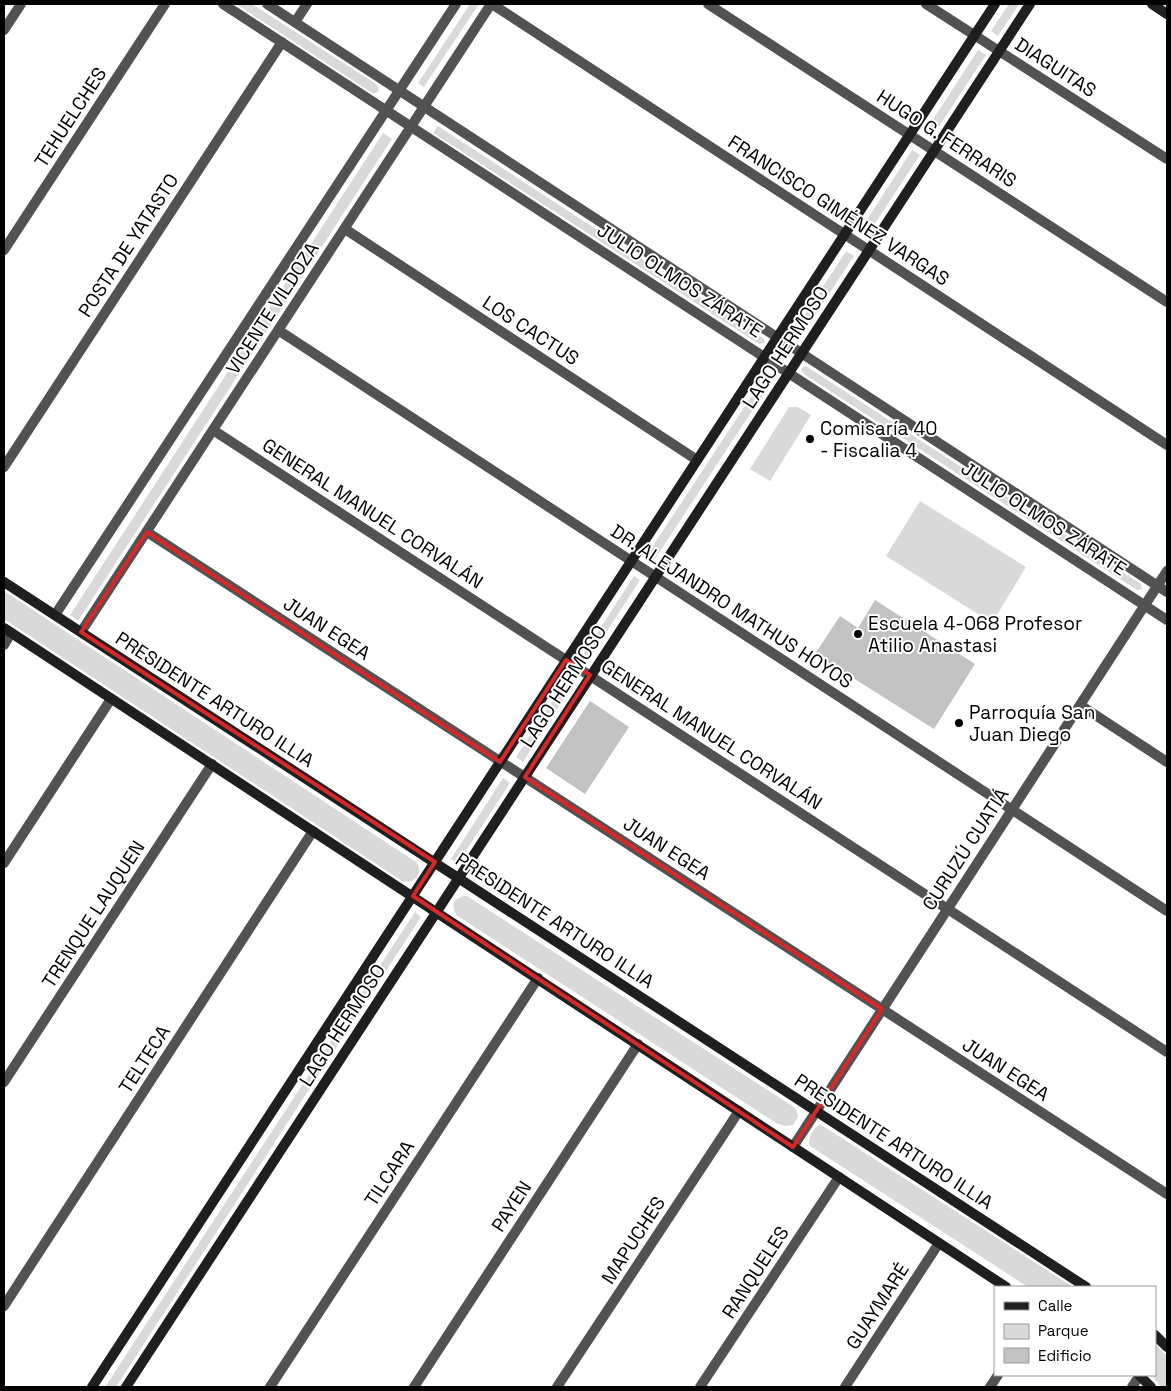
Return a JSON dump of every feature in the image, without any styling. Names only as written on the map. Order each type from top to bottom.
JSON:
[{"type":"street","points":[[4,30],[21,4]]},
{"type":"street","name":"TEHUELCHES","points":[[4,250],[165,4]]},
{"type":"street","name":"JULIO OLMOS ZÁRATE","points":[[223,4],[1167,620]]},
{"type":"street","name":"JULIO OLMOS ZÁRATE","points":[[267,4],[1167,592]]},
{"type":"street","points":[[295,22],[307,4]]},
{"type":"street","name":"VICENTE VILDOZA","points":[[55,615],[456,4]]},
{"type":"street","name":"VICENTE VILDOZA","points":[[81,632],[492,4]]},
{"type":"street","name":"FRANCISCO GIMÉNEZ VARGAS","points":[[492,4],[1167,446]]},
{"type":"street","name":"HUGO G. FERRARIS","points":[[708,4],[1167,302]]},
{"type":"street","name":"DIAGUITAS","points":[[926,4],[1167,160]]},
{"type":"street","name":"LAGO HERMOSO","points":[[92,1387],[995,4]]},
{"type":"street","name":"LAGO HERMOSO","points":[[126,1387],[1030,4]]},
{"type":"street","points":[[1152,4],[1167,14]]},
{"type":"street","name":"POSTA DE YATASTO","points":[[4,467],[282,42]]},
{"type":"street","name":"LOS CACTUS","points":[[345,229],[697,460]]},
{"type":"street","name":"DR. ALEJANDRO MATHUS HOYOS","points":[[278,330],[1167,911]]},
{"type":"street","name":"GENERAL MANUEL CORVALÁN","points":[[213,430],[1167,1052]]},
{"type":"street","name":"JUAN EGEA","points":[[147,532],[1167,1194]]},
{"type":"street","name":"CURUZÚ CUATIÁ","points":[[793,1147],[1167,570]]},
{"type":"street","name":"PRESIDENTE ARTURO ILLIA","points":[[4,582],[1084,1286]]},
{"type":"street","points":[[4,645],[8,631],[1004,1286]]},
{"type":"street","points":[[4,863],[111,699]]},
{"type":"street","points":[[1080,705],[1167,762]]},
{"type":"street","name":"TRENQUE LAUQUEN","points":[[4,1082],[212,764]]},
{"type":"street","name":"TELTECA","points":[[4,1306],[313,831]]},
{"type":"street","name":"TILCARA","points":[[270,1387],[538,978]]},
{"type":"street","name":"PAYEN","points":[[414,1387],[638,1044]]},
{"type":"street","name":"MAPUCHES","points":[[557,1387],[739,1111]]},
{"type":"street","name":"RANQUELES","points":[[700,1387],[838,1177]]},
{"type":"street","name":"GUAYMARÉ","points":[[845,1387],[939,1243]]},
{"type":"street","points":[[1156,1336],[1167,1347]]},
{"type":"street","points":[[990,1387],[997,1376]]},
{"type":"street","points":[[1132,1387],[1138,1376]]},
{"type":"street","points":[[1140,1376],[1151,1387]]},
{"type":"highlighted area","points":[[147,532],[500,762],[566,660],[590,675],[525,777],[882,1009],[793,1147],[413,896],[435,862],[81,632]]},
{"type":"green space","points":[[236,4],[252,4],[376,84],[379,90],[376,93],[372,93]]},
{"type":"green space","points":[[470,4],[479,4],[424,87],[418,83]]},
{"type":"green space","points":[[1009,4],[1019,4],[998,36],[991,31]]},
{"type":"green space","points":[[978,50],[986,55],[932,137],[925,132]]},
{"type":"green space","points":[[438,126],[763,338],[765,343],[759,344],[433,133]]},
{"type":"green space","points":[[383,133],[392,139],[78,621],[70,615]]},
{"type":"green space","points":[[912,150],[920,155],[866,237],[859,232]]},
{"type":"green space","points":[[846,251],[854,256],[800,338],[793,333]]},
{"type":"green space","points":[[806,366],[1141,584],[1142,589],[1137,590],[807,376],[801,371]]},
{"type":"green space","points":[[764,377],[771,382],[653,562],[645,558]]},
{"type":"green space","points":[[789,407],[798,407],[811,415],[770,481],[750,469]]},
{"type":"green space","points":[[920,501],[1026,567],[992,623],[886,556]]},
{"type":"green space","points":[[634,576],[640,580],[587,662],[580,659]]},
{"type":"green space","points":[[4,591],[416,862],[419,868],[417,876],[409,882],[402,881],[4,619]]},
{"type":"green space","points":[[568,677],[575,681],[523,762],[516,757]]},
{"type":"green space","points":[[503,778],[510,783],[458,863],[451,859]]},
{"type":"green space","points":[[467,896],[794,1107],[798,1117],[793,1125],[784,1126],[776,1123],[456,915],[454,903],[457,899]]},
{"type":"green space","points":[[415,912],[421,917],[116,1387],[105,1387]]},
{"type":"green space","points":[[820,1125],[823,1126],[1071,1286],[1026,1286],[810,1146],[809,1141],[815,1128]]},
{"type":"green space","points":[[1156,1345],[1167,1356],[1167,1387],[1162,1387],[1152,1376],[1156,1376]]},
{"type":"building","points":[[875,600],[975,664],[934,729],[815,654],[840,616],[858,628]]},
{"type":"building","points":[[590,701],[629,727],[585,794],[546,768]]},
{"type":"place","name":"Comisaría 40 - Fiscalia 4","points":[[810,439]]},
{"type":"place","name":"Escuela 4-068 Profesor Atilio Anastasi","points":[[858,634]]},
{"type":"place","name":"Parroquía San Juan Diego","points":[[959,723]]}]
